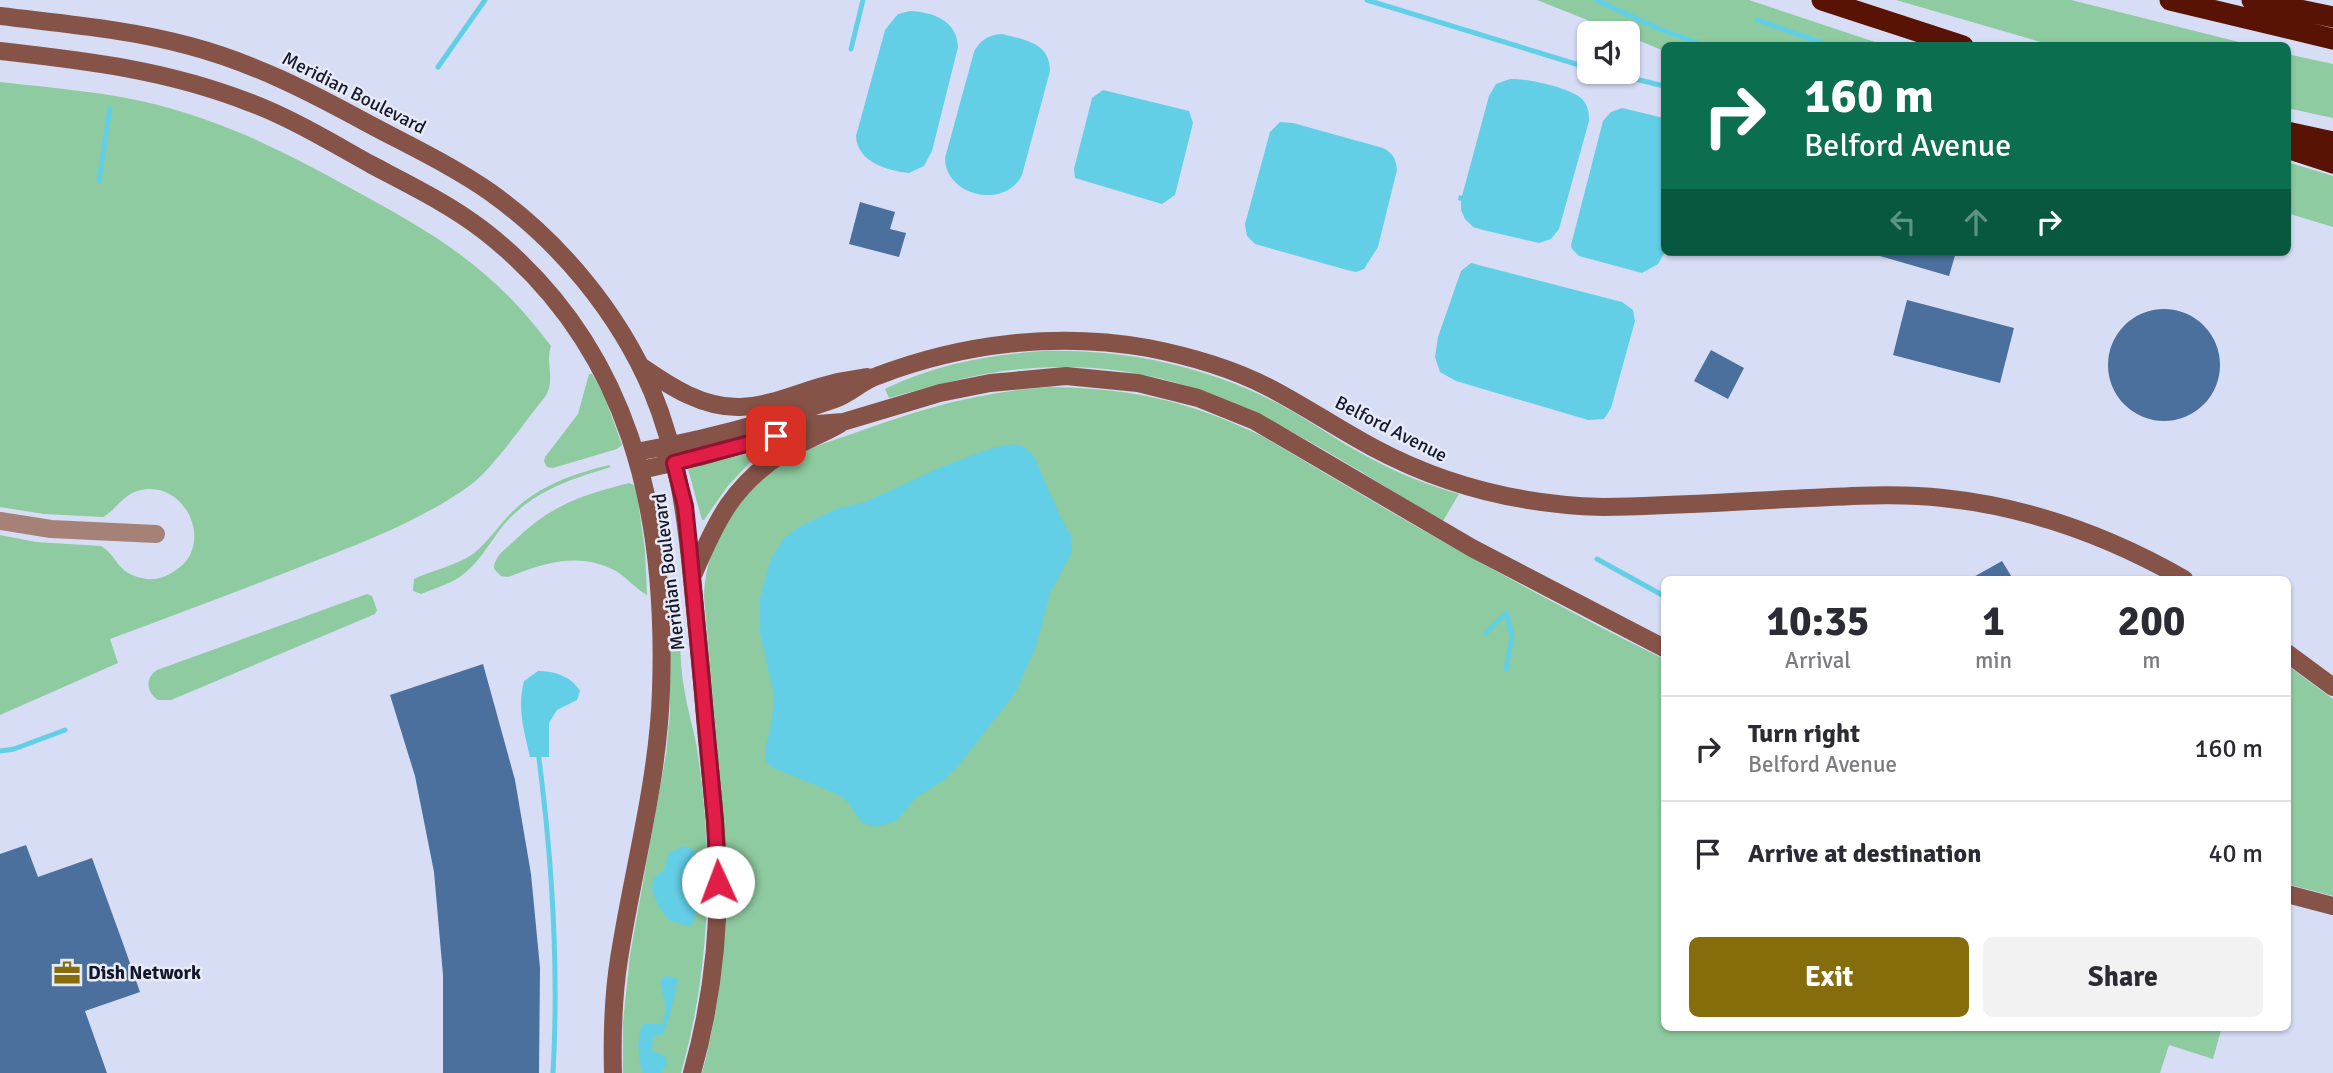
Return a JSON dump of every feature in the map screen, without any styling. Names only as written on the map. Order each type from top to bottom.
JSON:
[{"type":"highway","points":[[1822,0],[1951,42]]},
{"type":"highway","points":[[2175,0],[2333,39]]},
{"type":"highway","points":[[2252,0],[2333,17]]},
{"type":"highway","points":[[2291,133],[2333,142]]},
{"type":"highway","points":[[2291,149],[2333,163]]},
{"type":"main road","name":"Meridian Boulevard","points":[[0,16],[108,29],[202,50],[292,83],[490,192],[552,245],[596,296],[623,335],[655,399],[685,506],[715,821],[718,882],[712,977],[692,1073]]},
{"type":"main road","name":"Meridian Boulevard","points":[[0,51],[131,67],[225,93],[289,119],[454,211],[486,233],[519,261],[567,316],[613,392],[638,461],[650,512],[656,556],[661,689],[652,789],[617,978],[612,1073]]},
{"type":"main road","name":"Belford Avenue","points":[[672,454],[836,399],[877,376],[954,352],[1000,344],[1062,340],[1138,346],[1189,358],[1248,378],[1373,448],[1421,471],[1460,485],[1511,498],[1603,507],[1868,495],[1945,498],[1998,506],[2053,521],[2118,545],[2161,574]]},
{"type":"main road","points":[[638,364],[687,394],[716,404],[733,406],[766,402],[834,383],[877,376]]},
{"type":"main road","name":"Belford Avenue","points":[[638,461],[817,424],[843,422],[952,391],[1027,378],[1093,378],[1138,383],[1215,404],[1255,421],[1493,560],[1661,646]]},
{"type":"main road","points":[[692,578],[718,518],[748,481],[782,454],[843,422]]},
{"type":"main road","points":[[2291,656],[2333,687]]},
{"type":"main road","points":[[2291,895],[2333,906]]},
{"type":"street","points":[[0,521],[51,529],[156,534]]},
{"type":"green space","points":[[1537,0],[1749,0],[1875,42],[1661,42],[1661,50],[1640,41],[1640,21],[1590,21]]},
{"type":"green space","points":[[1896,0],[2071,0],[2239,42],[2041,42]]},
{"type":"green space","points":[[2291,55],[2333,64],[2333,118],[2291,109]]},
{"type":"green space","points":[[0,82],[100,94],[158,105],[206,120],[276,149],[404,218],[457,252],[505,293],[551,346],[550,384],[545,397],[488,468],[469,486],[414,519],[355,545],[110,639],[118,663],[0,715],[0,535],[36,542],[101,546],[127,572],[150,579],[170,574],[186,561],[193,547],[194,531],[190,516],[181,503],[169,494],[154,489],[132,493],[103,517],[44,514],[0,507]]},
{"type":"green space","points":[[2291,163],[2333,176],[2333,227],[2291,214]]},
{"type":"green space","points":[[1043,351],[1135,357],[1164,362],[1223,379],[1279,404],[1388,467],[1459,494],[1443,521],[1298,435],[1250,411],[1200,391],[1149,376],[1093,368],[1034,368],[979,375],[889,398],[885,389],[923,373],[962,362]]},
{"type":"green space","points":[[589,374],[592,374],[604,395],[622,445],[617,449],[553,468],[547,467],[545,457],[578,414]]},
{"type":"green space","points":[[1079,388],[1133,394],[1184,405],[1235,424],[1262,436],[1511,579],[1661,657],[1661,1031],[2221,1031],[2213,1059],[2169,1045],[2160,1073],[702,1073],[719,987],[725,904],[723,822],[704,597],[710,560],[716,543],[745,495],[790,458],[899,418],[972,398],[1023,389]]},
{"type":"green space","points":[[750,455],[751,461],[702,520],[688,469]]},
{"type":"green space","points":[[609,465],[611,467],[560,485],[525,505],[507,521],[472,567],[460,577],[421,594],[413,591],[414,579],[473,554],[509,515],[543,489],[568,477]]},
{"type":"green space","points":[[629,483],[634,485],[637,493],[645,551],[647,595],[616,571],[589,562],[562,561],[508,577],[501,576],[494,569],[503,551],[552,511],[579,498]]},
{"type":"green space","points":[[367,594],[372,596],[377,610],[375,614],[171,700],[158,700],[149,689],[150,677],[157,670]]},
{"type":"green space","points":[[670,645],[680,645],[683,682],[697,746],[703,795],[707,875],[703,955],[691,1034],[681,1073],[623,1073],[623,1022],[630,955],[666,754],[670,712]]},
{"type":"green space","points":[[2291,668],[2333,699],[2333,896],[2291,885]]},
{"type":"water","points":[[910,11],[927,13],[949,24],[957,38],[958,47],[932,151],[924,166],[909,173],[875,164],[862,152],[856,136],[885,30],[898,14]]},
{"type":"water","points":[[1002,34],[1041,48],[1049,61],[1050,71],[1022,175],[1014,186],[1003,192],[977,194],[955,182],[948,171],[945,158],[974,52],[985,39]]},
{"type":"water","points":[[1510,79],[1537,82],[1568,91],[1582,99],[1588,112],[1589,121],[1559,229],[1551,239],[1539,243],[1473,227],[1465,219],[1461,201],[1458,200],[1459,195],[1462,196],[1489,96],[1496,84]]},
{"type":"water","points":[[1103,90],[1189,111],[1193,123],[1175,195],[1162,204],[1075,178],[1074,169],[1092,98]]},
{"type":"water","points":[[1622,108],[1661,117],[1663,256],[1658,264],[1642,273],[1579,256],[1571,245],[1603,121],[1611,112]]},
{"type":"water","points":[[1280,122],[1293,123],[1383,148],[1393,157],[1397,170],[1378,247],[1364,269],[1356,272],[1347,270],[1255,244],[1247,236],[1245,224],[1270,132]]},
{"type":"water","points":[[1471,263],[1622,302],[1633,310],[1635,321],[1611,408],[1604,419],[1588,420],[1456,381],[1440,372],[1435,357],[1438,337],[1461,271]]},
{"type":"water","points":[[1015,444],[1025,447],[1035,458],[1071,536],[1072,552],[1050,593],[1036,646],[1016,692],[958,766],[944,780],[917,797],[896,821],[876,827],[862,823],[839,795],[773,768],[766,761],[765,750],[774,696],[760,633],[760,598],[770,561],[783,539],[797,528],[836,509],[865,502],[939,468],[992,448]]},
{"type":"water","points":[[538,671],[562,675],[580,691],[577,700],[557,710],[549,723],[549,757],[530,757],[522,719],[524,681]]},
{"type":"water","points":[[684,846],[696,853],[697,857],[688,884],[695,909],[690,927],[669,920],[660,909],[652,891],[653,878],[664,870],[669,853]]},
{"type":"water","points":[[663,977],[677,979],[674,998],[662,1035],[653,1036],[652,1051],[665,1056],[667,1063],[661,1073],[643,1073],[638,1048],[639,1035],[643,1024],[663,1024],[666,1007],[660,982]]},
{"type":"building","points":[[860,202],[895,212],[890,229],[906,233],[899,257],[849,244]]},
{"type":"building","points":[[1880,256],[1955,256],[1949,276]]},
{"type":"building","points":[[1907,300],[2014,328],[2000,383],[1893,355]]},
{"type":"building","points":[[2164,309],[2185,313],[2204,325],[2216,344],[2220,365],[2216,386],[2204,405],[2185,417],[2164,421],[2143,417],[2124,405],[2112,386],[2108,365],[2112,344],[2124,325],[2143,313]]},
{"type":"building","points":[[1711,350],[1744,368],[1728,399],[1694,381]]},
{"type":"building","points":[[2002,561],[2011,576],[1975,576]]},
{"type":"building","points":[[483,664],[515,780],[531,874],[540,968],[539,1073],[443,1073],[443,975],[434,872],[415,776],[390,695]]},
{"type":"building","name":"Dish Network","points":[[26,845],[38,877],[92,858],[125,949],[140,992],[85,1011],[107,1073],[0,1073],[0,854]]},
{"type":"waterway","points":[[438,67],[485,0]]},
{"type":"waterway","points":[[851,49],[863,0]]},
{"type":"waterway","points":[[1367,0],[1577,64]]},
{"type":"waterway","points":[[1596,0],[1695,42]]},
{"type":"waterway","points":[[1757,20],[1820,42]]},
{"type":"waterway","points":[[1640,80],[1661,85]]},
{"type":"waterway","points":[[99,181],[110,108]]},
{"type":"waterway","points":[[1597,559],[1661,594]]},
{"type":"waterway","points":[[1486,633],[1506,613],[1512,636],[1506,669]]},
{"type":"waterway","points":[[0,751],[14,749],[65,730]]},
{"type":"waterway","points":[[538,751],[553,912],[553,1073]]},
{"type":"place","name":"Dish Network","points":[[67,973]]},
{"type":"route","points":[[718,882],[715,821],[689,544],[685,506],[674,463],[776,436]]}]
